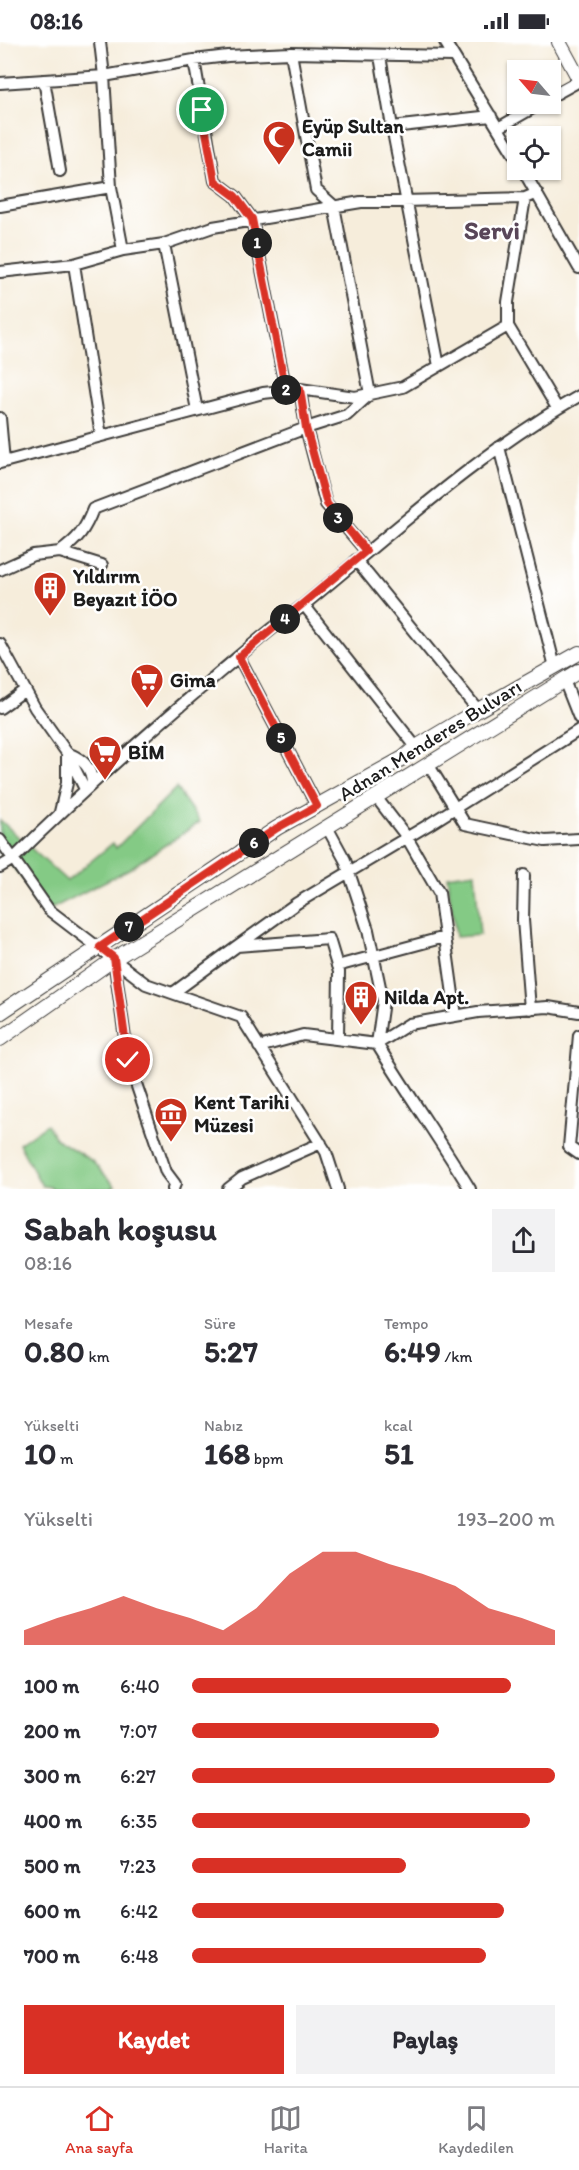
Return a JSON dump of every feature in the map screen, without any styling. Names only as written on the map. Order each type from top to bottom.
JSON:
[{"type":"main road","points":[[559,42],[579,80]]},
{"type":"main road","name":"Adnan Menderes Bulvarı","points":[[0,1013],[277,828],[403,758],[416,747],[478,710],[579,653]]},
{"type":"main road","name":"Adnan Menderes Bulvarı","points":[[0,1039],[114,958],[579,671]]},
{"type":"street","points":[[100,42],[111,187],[123,250]]},
{"type":"street","points":[[446,42],[507,143]]},
{"type":"street","points":[[0,83],[70,80],[194,60],[291,53],[453,56]]},
{"type":"street","points":[[291,53],[316,190],[334,206],[370,394]]},
{"type":"street","points":[[380,56],[439,366]]},
{"type":"street","points":[[194,60],[215,181],[235,196],[252,219],[286,391]]},
{"type":"street","points":[[44,80],[60,171]]},
{"type":"street","points":[[561,91],[579,80]]},
{"type":"street","points":[[498,128],[522,114]]},
{"type":"street","points":[[392,127],[491,116]]},
{"type":"street","points":[[529,180],[579,268]]},
{"type":"street","points":[[0,206],[111,187]]},
{"type":"street","points":[[0,273],[74,264],[123,250],[164,244],[213,227],[334,206],[406,199],[525,198],[537,193]]},
{"type":"street","points":[[525,198],[508,302],[508,326],[557,408]]},
{"type":"street","points":[[164,244],[197,410]]},
{"type":"street","points":[[74,264],[102,436]]},
{"type":"street","points":[[0,418],[2,462],[263,393],[300,389],[355,398],[403,387],[508,326]]},
{"type":"street","points":[[300,389],[306,428],[327,504],[366,551]]},
{"type":"street","points":[[60,552],[77,540],[93,509],[306,428],[348,415],[370,394]]},
{"type":"street","points":[[0,867],[12,860],[88,786],[366,551],[499,447],[579,396]]},
{"type":"street","points":[[499,447],[555,667]]},
{"type":"street","points":[[0,570],[33,555],[60,552],[102,565]]},
{"type":"street","points":[[356,560],[478,710]]},
{"type":"street","points":[[304,604],[416,747]]},
{"type":"street","points":[[0,644],[35,708],[88,786]]},
{"type":"street","points":[[239,657],[317,806]]},
{"type":"street","points":[[564,680],[579,718]]},
{"type":"street","points":[[0,708],[25,690]]},
{"type":"street","points":[[173,993],[297,903],[579,730]]},
{"type":"street","points":[[60,813],[66,794],[67,753]]},
{"type":"street","points":[[428,764],[465,824],[545,841],[579,839]]},
{"type":"street","points":[[376,797],[406,836],[439,893],[456,1016]]},
{"type":"street","points":[[327,827],[349,871],[368,930],[383,1001],[377,1044],[470,1189]]},
{"type":"street","points":[[0,840],[12,860],[50,910],[146,984],[241,1017],[321,1143],[338,1189]]},
{"type":"street","points":[[524,875],[523,920],[530,1009]]},
{"type":"street","points":[[337,966],[445,937]]},
{"type":"street","points":[[237,946],[329,939],[339,972],[338,1038]]},
{"type":"street","points":[[114,958],[128,1060],[166,1172],[177,1187]]},
{"type":"street","points":[[259,1047],[303,1035],[377,1044],[409,1024],[478,1012],[548,1007],[579,1012]]},
{"type":"street","points":[[579,1035],[569,1147],[579,1154]]},
{"type":"street","points":[[228,1189],[242,1178],[321,1143]]},
{"type":"green space","points":[[176,788],[200,822],[129,869],[49,910],[0,852],[0,820],[67,881],[113,843],[116,848]]},
{"type":"green space","points":[[475,872],[480,935],[456,937],[447,876]]},
{"type":"green space","points":[[47,1124],[55,1138],[92,1161],[115,1186],[111,1189],[52,1189],[42,1186],[19,1144]]},
{"type":"place","name":"Eyüp Sultan Camii","points":[[279,166]]},
{"type":"place","name":"Yıldırım Beyazıt İÖO","points":[[50,617]]},
{"type":"place","name":"Gima","points":[[147,709]]},
{"type":"place","name":"BİM","points":[[105,781]]},
{"type":"place","name":"Nilda Apt.","points":[[361,1026]]},
{"type":"place","name":"Kent Tarihi Müzesi","points":[[171,1143]]},
{"type":"district","name":"Servi","points":[[492,230]]},
{"type":"route","points":[[128,1060],[114,958],[100,947],[277,828],[317,806],[239,657],[366,551],[327,504],[306,428],[300,389],[286,391],[252,219],[235,196],[215,181],[202,110]]}]
